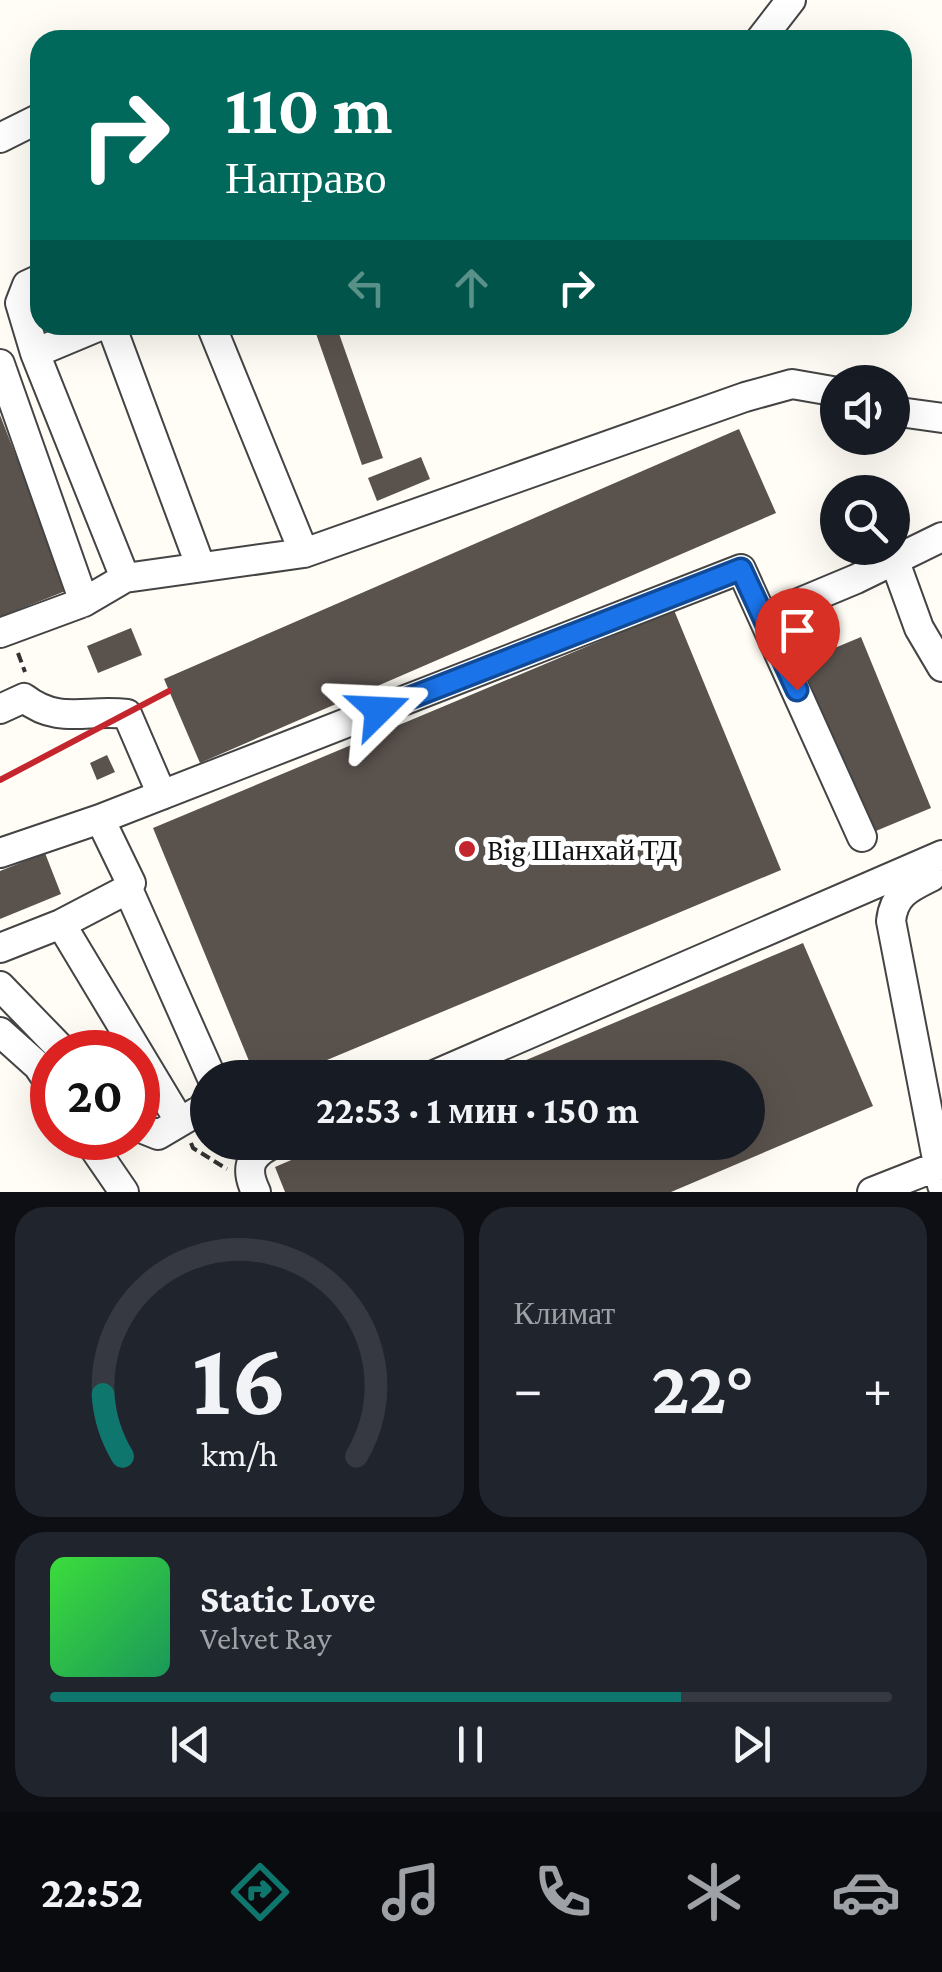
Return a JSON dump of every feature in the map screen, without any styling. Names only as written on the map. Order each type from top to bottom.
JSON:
[{"type":"lane","points":[[768,30],[792,0]]},
{"type":"lane","points":[[0,138],[30,123]]},
{"type":"lane","points":[[30,283],[20,302],[30,333]]},
{"type":"lane","points":[[31,335],[126,578]]},
{"type":"lane","points":[[36,352],[78,335]]},
{"type":"lane","points":[[115,335],[200,565]]},
{"type":"lane","points":[[215,335],[304,553]]},
{"type":"lane","points":[[0,364],[84,602]]},
{"type":"lane","points":[[4,632],[84,602],[126,578],[304,553],[745,397],[792,384],[820,389]]},
{"type":"lane","points":[[910,414],[942,418]]},
{"type":"lane","points":[[910,552],[942,537]]},
{"type":"lane","points":[[765,617],[883,565]]},
{"type":"lane","points":[[896,565],[919,628],[942,667]]},
{"type":"lane","points":[[0,853],[100,819],[741,569],[862,836]]},
{"type":"lane","points":[[12,704],[69,716],[102,711],[126,714],[162,795]]},
{"type":"lane","points":[[0,948],[61,924],[128,889],[131,884],[100,819]]},
{"type":"lane","points":[[469,1060],[942,855]]},
{"type":"lane","points":[[872,1192],[940,1175],[936,1116],[891,921],[899,895],[942,871]]},
{"type":"lane","points":[[128,889],[204,1060]]},
{"type":"lane","points":[[61,924],[180,1122]]},
{"type":"lane","points":[[0,986],[43,1030]]},
{"type":"lane","points":[[0,1032],[30,1059]]},
{"type":"lane","points":[[160,1135],[190,1116]]},
{"type":"lane","points":[[102,1160],[124,1192]]},
{"type":"lane","points":[[251,1160],[253,1186]]},
{"type":"path","points":[[4,632],[28,680],[12,704]]},
{"type":"path","points":[[180,1122],[194,1148],[253,1186]]},
{"type":"building","points":[[316,335],[340,335],[383,458],[362,465]]},
{"type":"building","points":[[0,415],[68,590],[0,617]]},
{"type":"building","points":[[739,429],[776,513],[200,763],[164,679]]},
{"type":"building","points":[[421,457],[430,479],[377,501],[368,478]]},
{"type":"building","name":"Big Шанхай ТД","points":[[674,610],[781,870],[327,1060],[249,1060],[153,828]]},
{"type":"building","points":[[131,628],[142,655],[98,673],[87,646]]},
{"type":"building","points":[[861,637],[931,808],[871,833],[801,662]]},
{"type":"building","points":[[107,755],[115,772],[97,780],[90,763]]},
{"type":"building","points":[[45,853],[61,894],[0,919],[0,871]]},
{"type":"building","points":[[803,943],[873,1106],[765,1152],[765,1060],[526,1060]]},
{"type":"building","points":[[291,1160],[746,1160],[671,1192],[285,1192],[275,1167]]},
{"type":"railway","points":[[0,780],[169,691]]},
{"type":"place","name":"Big Шанхай ТД","points":[[467,849]]},
{"type":"route","points":[[379,710],[741,569],[797,690]]}]
